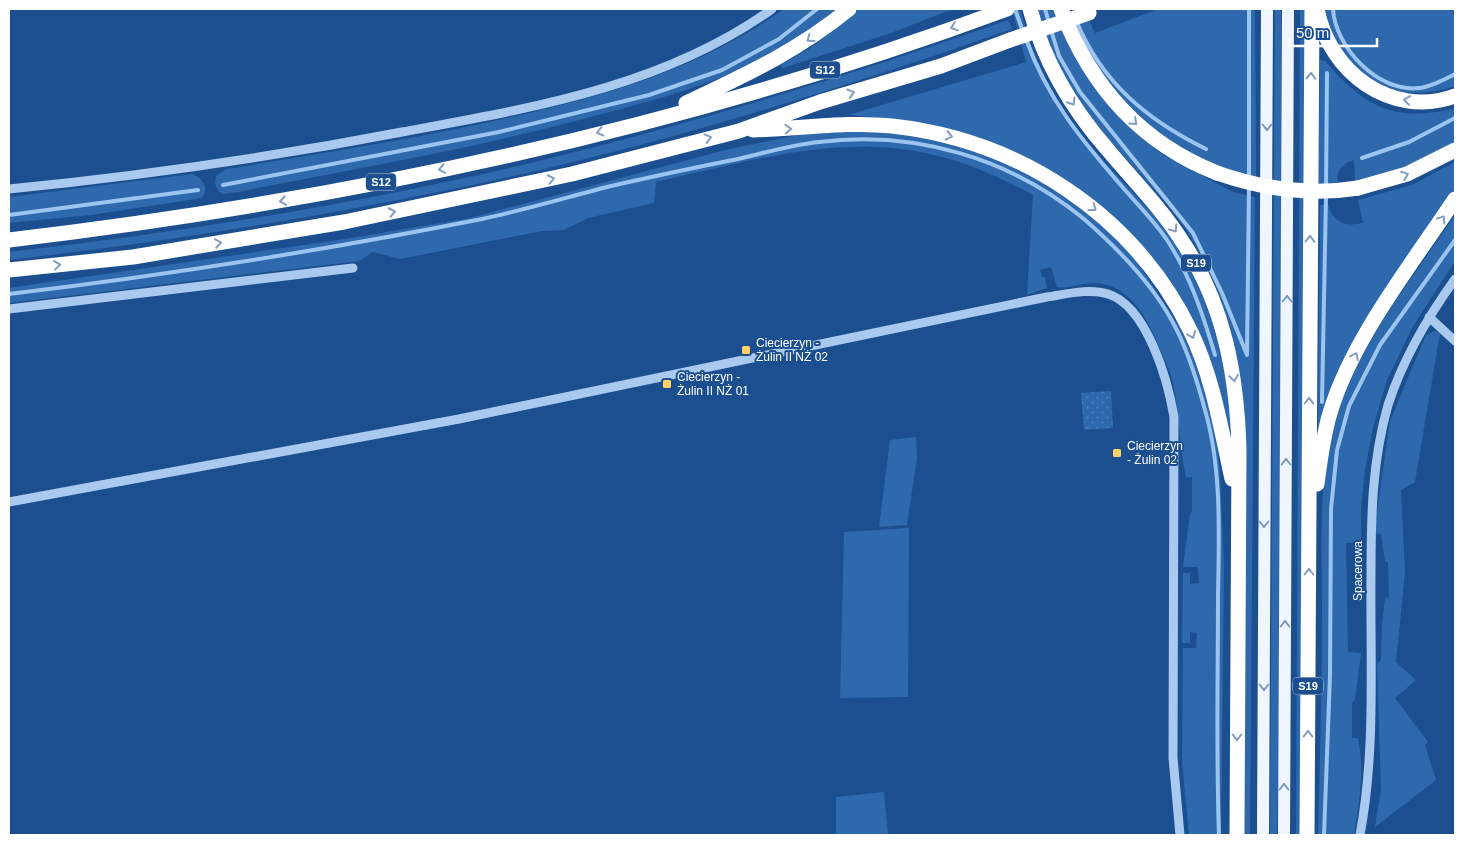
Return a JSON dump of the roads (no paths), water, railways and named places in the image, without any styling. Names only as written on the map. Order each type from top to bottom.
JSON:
[{"type":"highway","points":[[648,121],[778,59],[804,44],[849,9]]},
{"type":"highway","name":"S19","points":[[1030,9],[1044,51],[1070,100],[1098,138],[1172,226],[1197,266],[1213,299],[1229,349],[1235,382],[1238,432],[1237,835]]},
{"type":"highway","points":[[1061,9],[1088,66],[1107,94],[1128,116],[1170,149],[1217,173],[1284,190],[1327,191],[1358,188],[1412,172],[1455,150]]},
{"type":"highway","points":[[1309,538],[1312,9]]},
{"type":"highway","points":[[1317,9],[1326,39],[1337,58],[1351,74],[1369,87],[1390,97],[1426,102],[1455,96]]},
{"type":"highway","name":"S12","points":[[9,240],[111,228],[300,198],[488,160],[648,121],[807,76],[1003,10]]},
{"type":"highway","name":"S12","points":[[9,270],[134,257],[344,222],[572,174],[739,130],[820,102],[941,66],[1094,11]]},
{"type":"highway","points":[[739,130],[852,124],[922,130],[960,139],[1038,170],[1099,212],[1129,240],[1158,277],[1191,332],[1216,405],[1238,509]]},
{"type":"highway","name":"S19","points":[[1307,835],[1309,538],[1330,412],[1363,340],[1455,199]]},
{"type":"main road","points":[[1263,835],[1267,9]]},
{"type":"main road","points":[[1284,835],[1288,9]]},
{"type":"street","points":[[9,189],[110,179],[223,163],[390,134],[555,102],[613,86],[675,64],[718,44],[772,9]]},
{"type":"street","points":[[9,309],[353,268]]},
{"type":"street","name":"Spacerowa","points":[[1360,835],[1370,770],[1371,535],[1374,471],[1382,429],[1392,395],[1410,350],[1455,278]]},
{"type":"street","points":[[9,502],[459,419],[1047,297],[1082,292],[1105,293],[1126,304],[1143,328],[1163,372],[1173,410],[1176,455],[1174,758],[1180,835]]},
{"type":"street","points":[[1429,317],[1455,340]]},
{"type":"waterway","points":[[223,185],[499,132],[649,95],[722,70],[779,39],[817,9]]},
{"type":"waterway","points":[[1015,9],[1023,32]]},
{"type":"waterway","points":[[1045,9],[1049,23]]},
{"type":"waterway","points":[[1249,9],[1249,179]]},
{"type":"waterway","points":[[1333,9],[1336,24],[1350,52],[1361,65],[1389,83],[1404,88],[1419,88],[1455,74]]},
{"type":"waterway","points":[[1076,20],[1086,42],[1099,62],[1128,97],[1164,125],[1206,149]]},
{"type":"waterway","points":[[1051,30],[1059,56],[1080,92],[1193,233],[1222,293],[1247,355],[1249,186]]},
{"type":"waterway","points":[[1026,39],[1045,81],[1068,119],[1095,155],[1157,227],[1175,253],[1195,296],[1215,355]]},
{"type":"waterway","points":[[1326,189],[1327,73]]},
{"type":"waterway","points":[[1362,158],[1409,142],[1455,118]]},
{"type":"waterway","points":[[9,294],[128,279],[246,261],[423,230],[530,208],[611,186],[808,143],[855,139],[890,140],[926,145],[960,153],[993,165],[1025,180],[1055,198],[1084,219],[1120,253],[1163,305],[1182,341],[1195,375],[1210,432],[1217,479],[1219,550],[1217,745],[1219,835]]},
{"type":"waterway","points":[[9,215],[198,190]]},
{"type":"waterway","points":[[1322,402],[1326,196]]},
{"type":"waterway","points":[[1324,835],[1330,675],[1331,509],[1337,450],[1349,406],[1380,345],[1455,240]]},
{"type":"place","name":"Ciecierzyn - Żulin II NŻ 02","points":[[746,350]]},
{"type":"place","name":"Ciecierzyn - Żulin II NŻ 01","points":[[667,384]]},
{"type":"place","name":"Ciecierzyn - Żulin 02","points":[[1117,453]]}]
